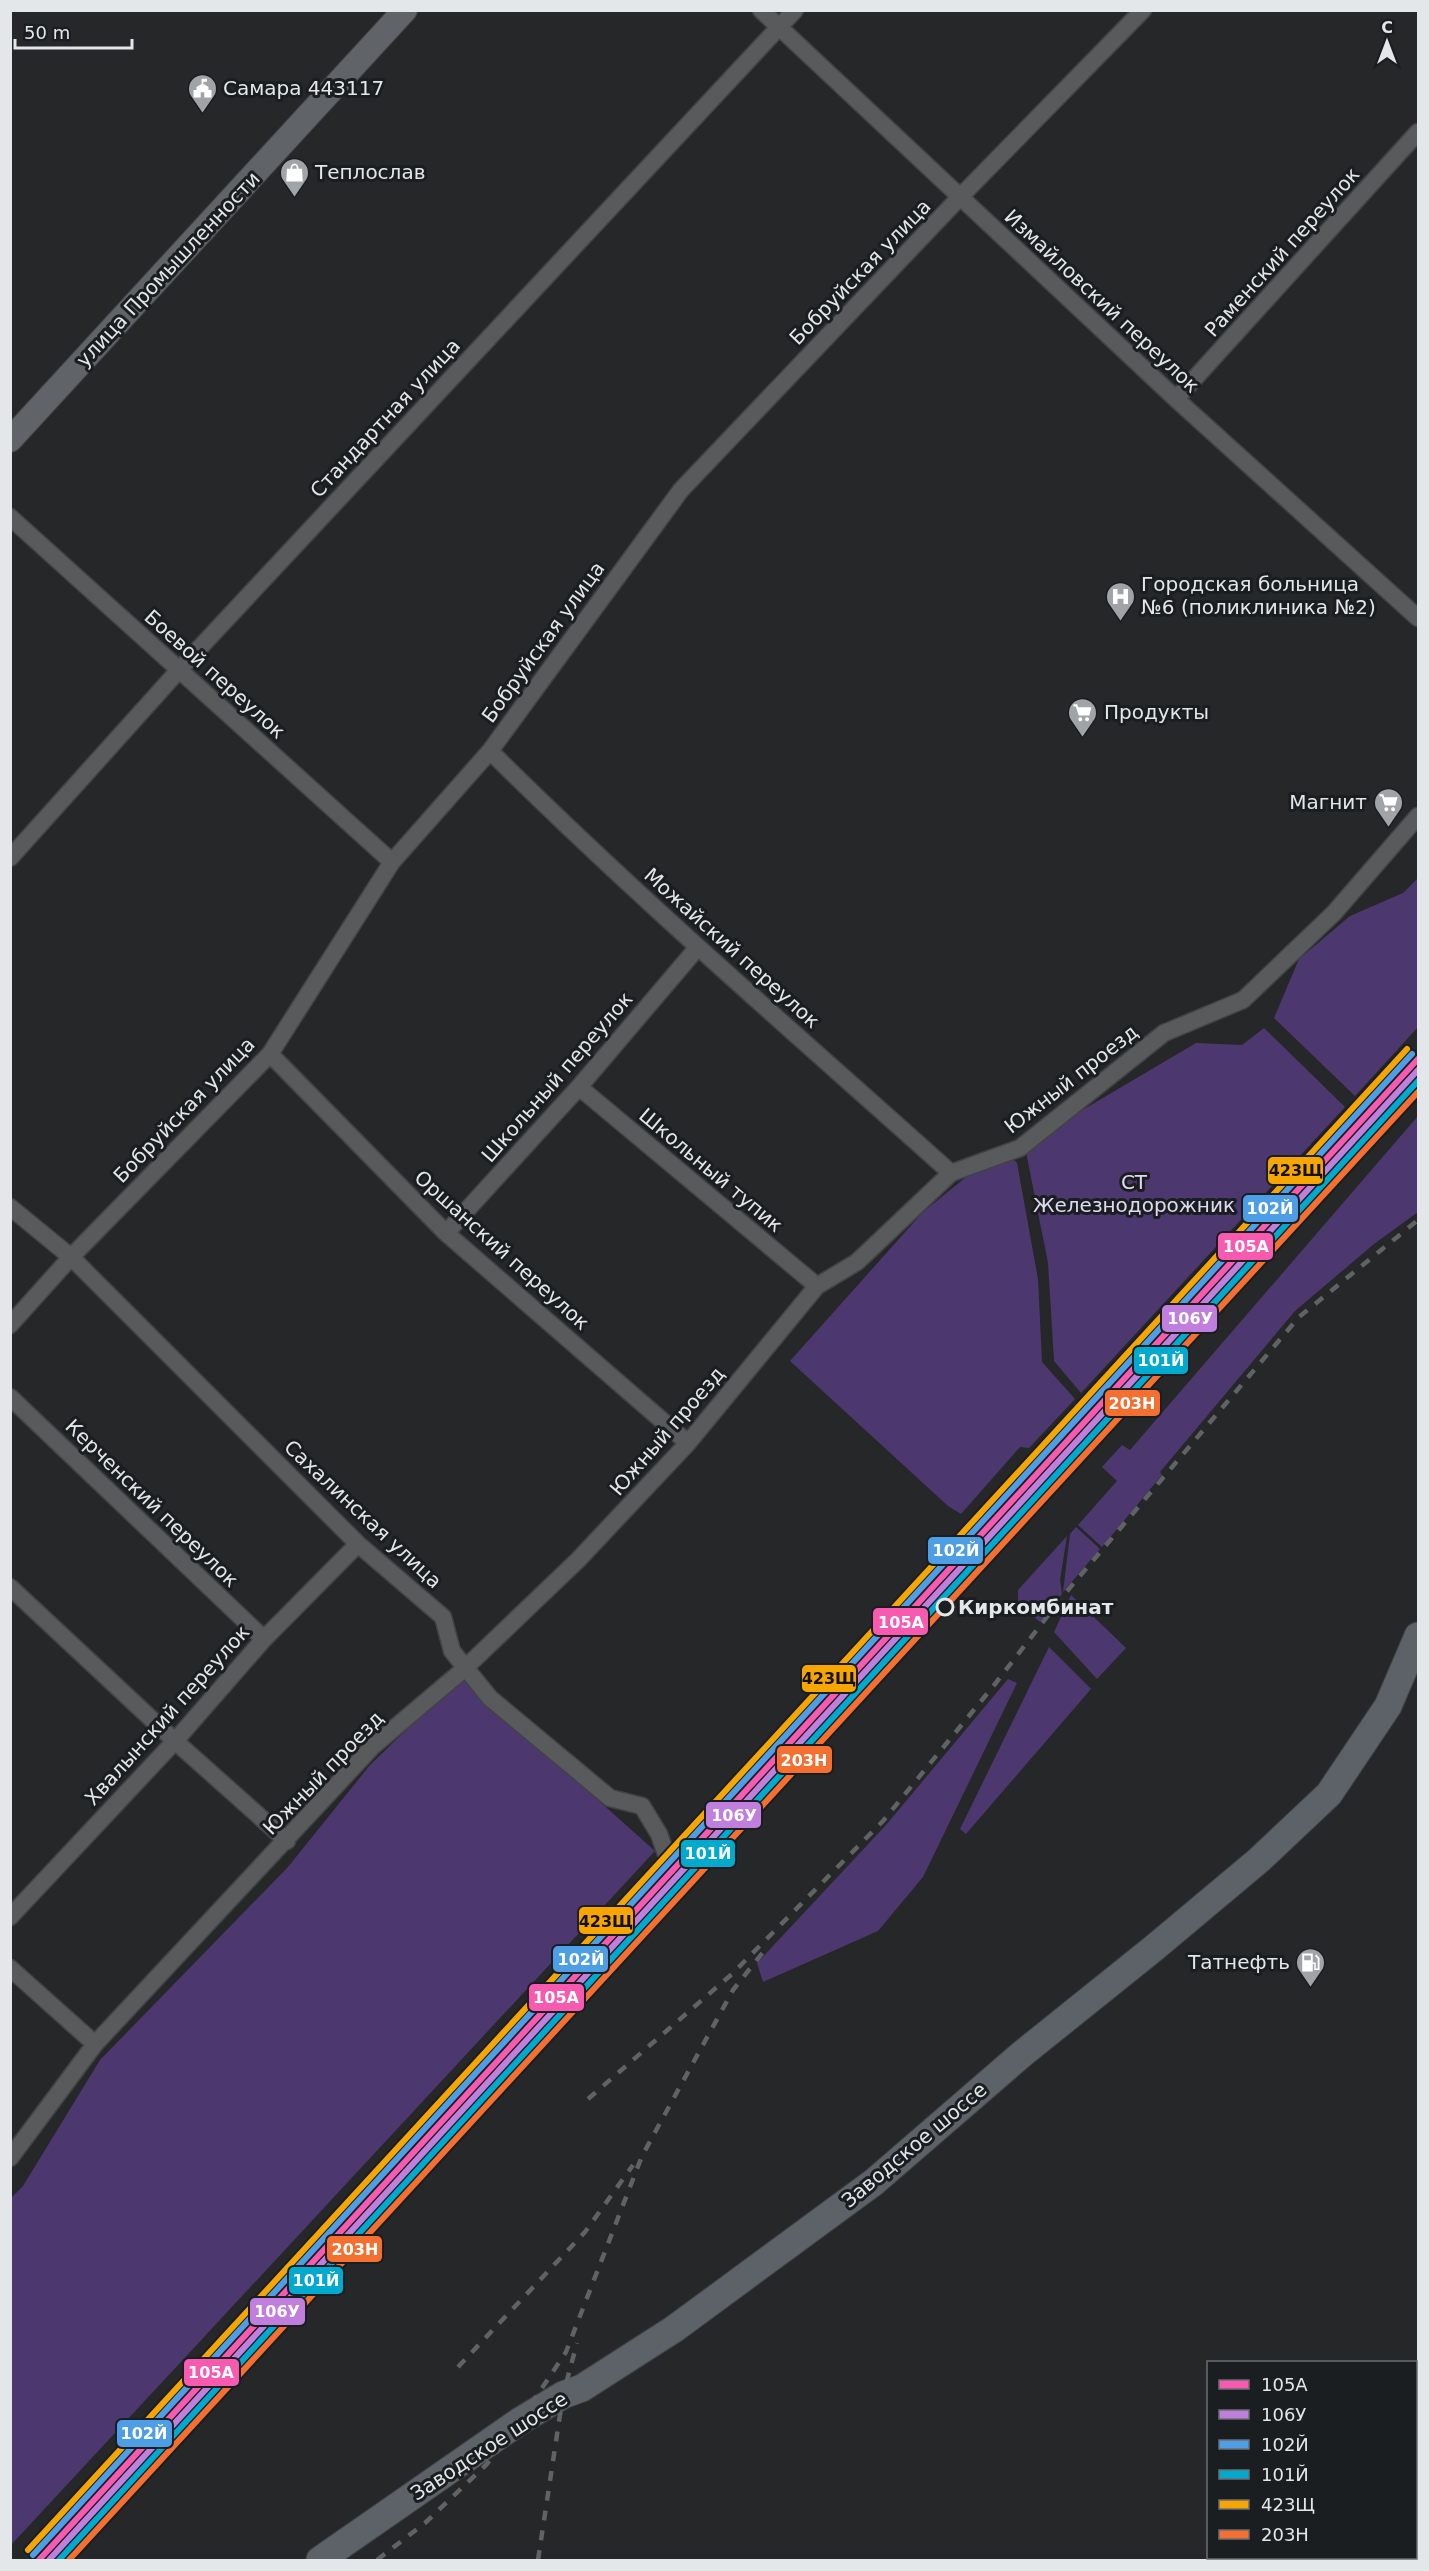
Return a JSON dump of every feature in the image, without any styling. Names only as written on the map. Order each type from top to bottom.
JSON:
[{"type":"main road","name":"улица Промышленности","points":[[10,440],[401,13]]},
{"type":"main road","name":"Заводское шоссе","points":[[320,2560],[520,2421],[563,2395],[582,2388],[674,2330],[874,2182],[1022,2054],[1259,1860],[1329,1794],[1388,1707],[1419,1636]]},
{"type":"street","name":"Измайловский переулок","points":[[762,10],[1176,399],[1418,617]]},
{"type":"street","name":"Стандартная улица","points":[[10,858],[178,670],[795,10]]},
{"type":"street","name":"Бобруйская улица","points":[[10,1325],[71,1257],[270,1054],[392,862],[490,751],[681,490],[960,197],[1143,10]]},
{"type":"street","name":"Раменский переулок","points":[[1176,399],[1419,132]]},
{"type":"street","name":"Боевой переулок","points":[[10,518],[392,862]]},
{"type":"street","name":"Можайский переулок","points":[[490,751],[543,804],[698,947],[951,1173]]},
{"type":"street","name":"Южный проезд","points":[[10,2158],[95,2044],[287,1841],[372,1747],[465,1668],[578,1560],[688,1443],[817,1286],[857,1262],[951,1173],[1020,1148],[1164,1033],[1243,1000],[1334,913],[1419,816]]},
{"type":"street","name":"Школьный переулок","points":[[446,1233],[579,1087],[698,947]]},
{"type":"street","name":"Оршанский переулок","points":[[270,1054],[446,1233],[688,1443]]},
{"type":"street","name":"Школьный тупик","points":[[579,1087],[817,1286]]},
{"type":"street","name":"Сахалинская улица","points":[[10,1207],[71,1257],[358,1544],[443,1617],[452,1651],[490,1698],[610,1798],[642,1806],[659,1834],[666,1854]]},
{"type":"street","name":"Керченский переулок","points":[[10,1397],[264,1639]]},
{"type":"street","name":"Хвалынский переулок","points":[[10,1917],[175,1741],[264,1639],[358,1544]]},
{"type":"street","points":[[10,1587],[175,1741],[287,1841]]},
{"type":"street","points":[[10,1968],[95,2044]]},
{"type":"green space","points":[[1418,878],[1418,1027],[1355,1096],[1274,1018],[1299,959],[1350,916],[1403,893]]},
{"type":"green space","name":"СТ Железнодорожник","points":[[1264,1028],[1345,1107],[1081,1393],[1054,1361],[1048,1263],[1026,1152],[1052,1128],[1196,1043],[1242,1045]]},
{"type":"green space","points":[[1418,1116],[1418,1212],[1374,1244],[1295,1311],[1160,1472],[1162,1475],[1102,1547],[1078,1525],[1117,1481],[1102,1467],[1122,1445],[1130,1450]]},
{"type":"green space","points":[[1012,1157],[1017,1163],[1038,1279],[1042,1362],[1075,1399],[1029,1448],[1020,1447],[961,1514],[948,1506],[790,1361],[923,1212],[971,1173]]},
{"type":"green space","points":[[1076,1527],[1100,1549],[1063,1592],[1070,1534]]},
{"type":"green space","points":[[1067,1536],[1060,1580],[1062,1594],[1040,1622],[1018,1603],[1018,1590]]},
{"type":"green space","points":[[1071,1595],[1126,1648],[1097,1679],[1054,1632]]},
{"type":"green space","points":[[1049,1647],[1091,1689],[966,1834],[960,1829]]},
{"type":"green space","points":[[464,1674],[486,1700],[655,1851],[11,2545],[11,2198],[23,2186],[100,2060],[288,1867],[370,1765]]},
{"type":"green space","points":[[1008,1679],[1017,1683],[923,1877],[878,1931],[763,1982],[757,1963],[886,1825]]},
{"type":"railway","points":[[588,2099],[732,1974],[883,1821],[995,1684],[1063,1596],[1299,1317],[1418,1220]]},
{"type":"railway","points":[[377,2560],[425,2523],[487,2464],[520,2421],[566,2352],[642,2156],[733,1990],[764,1951]]},
{"type":"railway","points":[[458,2367],[585,2232],[633,2165]]},
{"type":"railway","points":[[538,2560],[563,2395],[577,2343]]},
{"type":"transit line","name":"423Щ","points":[[28,2550],[1407,1049]]},
{"type":"transit line","name":"102Й","points":[[33,2555],[1412,1054]]},
{"type":"transit line","name":"105А","points":[[39,2560],[1418,1059]]},
{"type":"transit line","name":"106У","points":[[49,2560],[1418,1070]]},
{"type":"transit line","name":"101Й","points":[[59,2560],[1418,1081]]},
{"type":"transit line","name":"203Н","points":[[69,2560],[1418,1092]]},
{"type":"place","name":"Самара 443117","points":[[202,114]]},
{"type":"place","name":"Теплослав","points":[[294,198]]},
{"type":"place","name":"Городская больница №6 (поликлиника №2)","points":[[1120,622]]},
{"type":"place","name":"Продукты","points":[[1083,738]]},
{"type":"place","name":"Магнит","points":[[1388,828]]},
{"type":"place","name":"Киркомбинат","points":[[945,1607]]},
{"type":"place","name":"Татнефть","points":[[1311,1988]]}]
